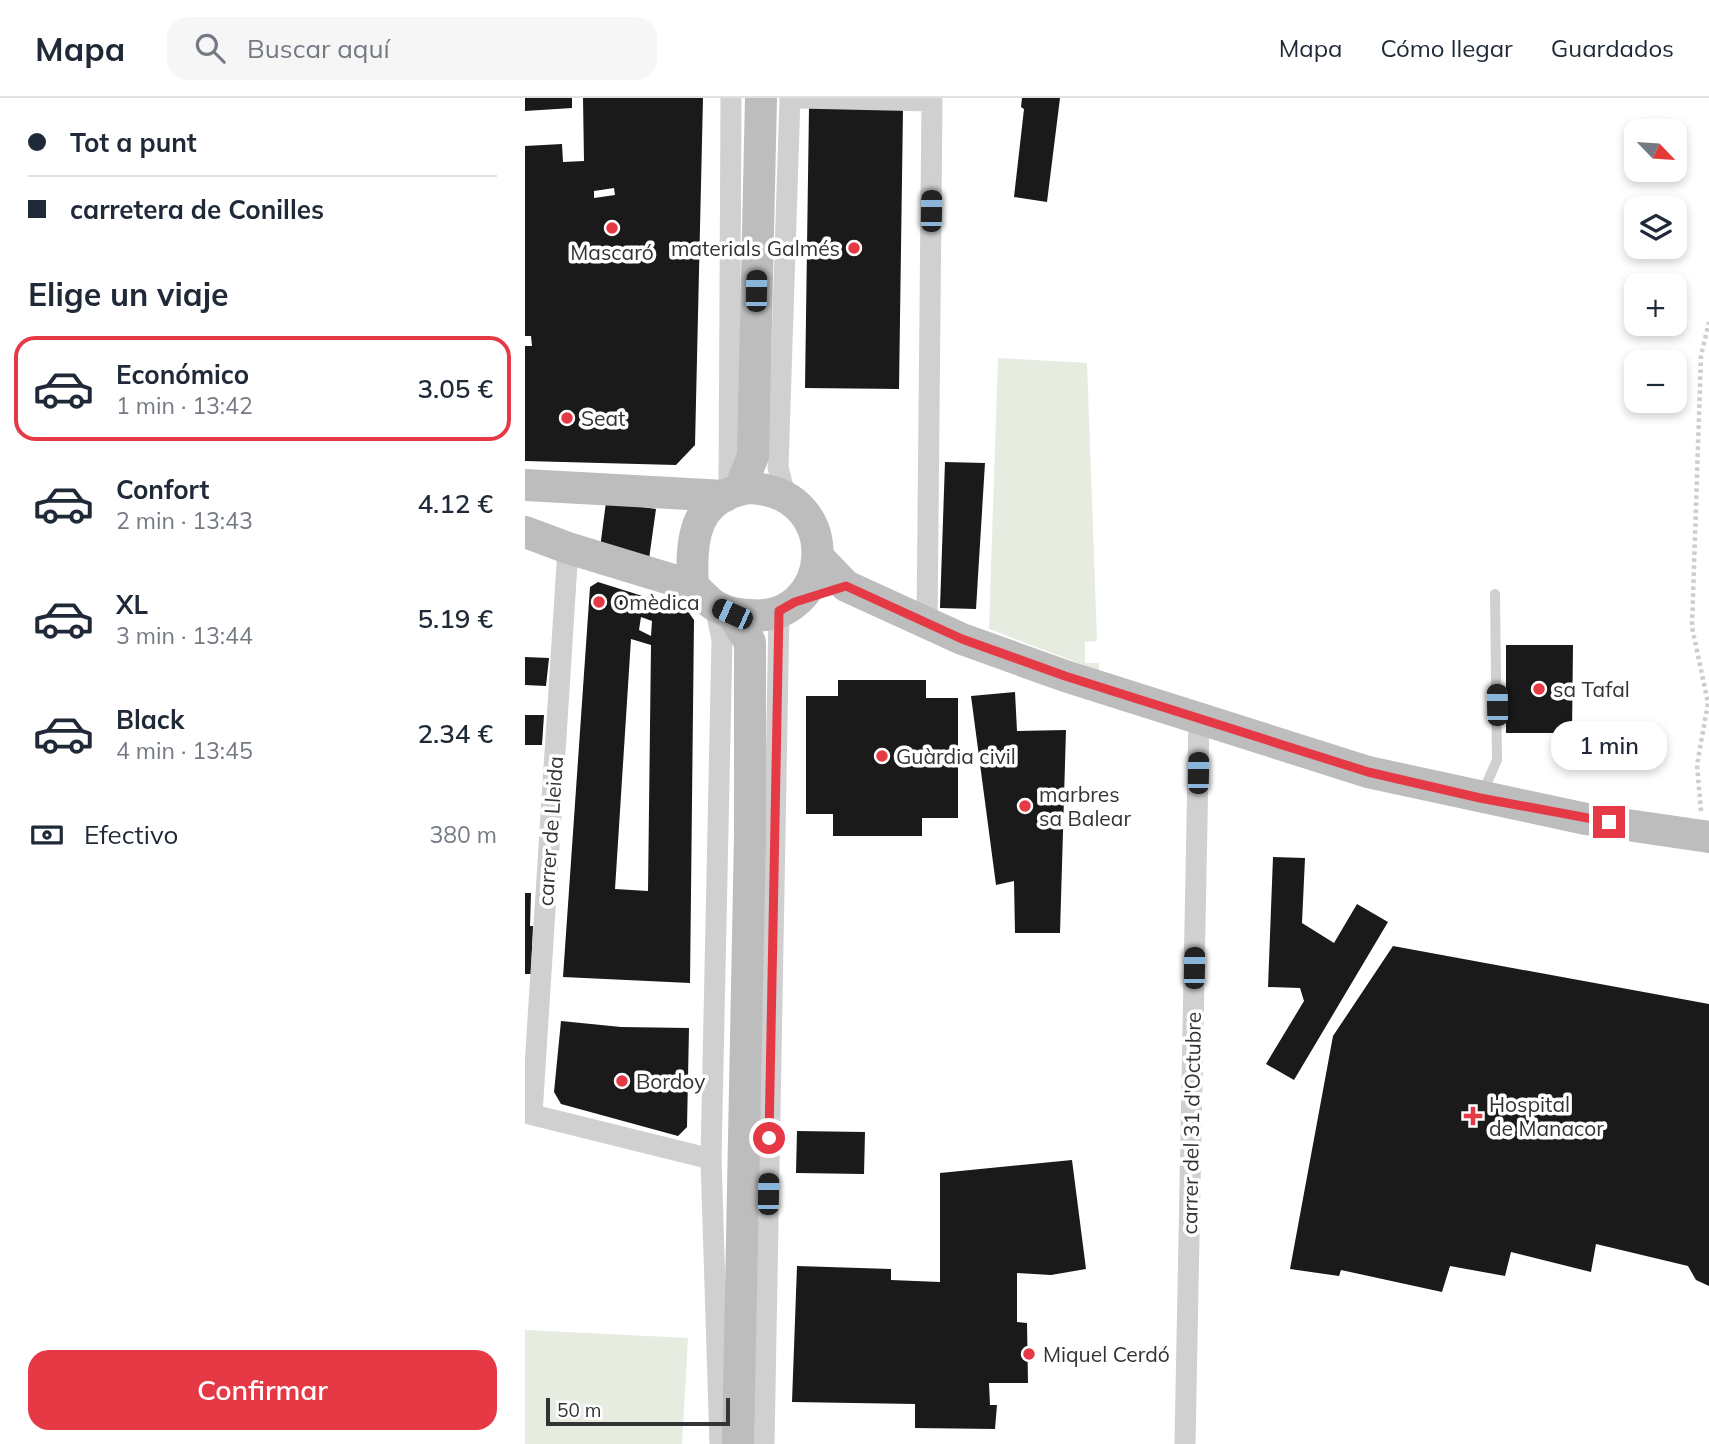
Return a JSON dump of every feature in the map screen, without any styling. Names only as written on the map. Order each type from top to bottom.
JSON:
[{"type":"main road","points":[[749,492],[753,456],[761,98]]},
{"type":"main road","points":[[525,485],[749,492],[807,513],[818,539],[819,558],[812,583],[781,609],[750,642]]},
{"type":"main road","points":[[738,1444],[750,834],[750,642],[713,602],[691,557],[693,535],[705,512],[749,492]]},
{"type":"main road","points":[[525,532],[713,602],[781,609],[846,586]]},
{"type":"main road","points":[[819,558],[846,586],[927,625],[1065,676],[1368,772],[1586,819],[1706,836]]},
{"type":"street","points":[[730,98],[749,492]]},
{"type":"street","points":[[749,492],[778,467],[790,98]]},
{"type":"street","points":[[799,98],[932,101],[927,625]]},
{"type":"street","name":"carrer de Lleida","points":[[528,1114],[568,548]]},
{"type":"street","points":[[713,602],[722,640],[711,1159],[720,1444]]},
{"type":"street","points":[[764,1444],[781,609]]},
{"type":"street","name":"carrer del 31 d'Octubre","points":[[1185,1444],[1199,718]]},
{"type":"street","points":[[528,1114],[711,1159]]},
{"type":"lane","points":[[1480,798],[1497,760],[1495,594]]},
{"type":"path","points":[[1706,836],[1697,765],[1708,703],[1692,627],[1701,356],[1709,322]]},
{"type":"shaded area","points":[[998,358],[1087,363],[1097,641],[1085,642],[1085,663],[1099,663],[1099,671],[989,629]]},
{"type":"shaded area","points":[[525,1330],[688,1338],[682,1444],[525,1444]]},
{"type":"building","points":[[525,98],[572,98],[572,108],[525,111]]},
{"type":"building","points":[[583,98],[703,98],[695,445],[676,465],[525,461],[525,346],[532,346],[531,336],[525,336],[525,146],[562,144],[563,162],[584,161]],"holes":[[[614,188],[615,195],[594,198],[594,191]]]},
{"type":"building","points":[[1022,98],[1060,98],[1047,202],[1014,197],[1024,109],[1021,107]]},
{"type":"building","name":"materials Galmés","points":[[809,108],[903,109],[899,389],[805,388]]},
{"type":"building","points":[[945,462],[985,463],[976,609],[940,608]]},
{"type":"building","points":[[606,502],[656,509],[649,559],[600,548]]},
{"type":"building","points":[[598,582],[687,610],[694,620],[690,983],[563,977],[590,587]],"holes":[[[641,617],[652,621],[651,636],[639,630]],[[631,639],[651,645],[648,891],[615,889]]]},
{"type":"building","name":"sa Tafal","points":[[1506,645],[1573,645],[1572,733],[1506,733]]},
{"type":"building","points":[[525,657],[549,658],[546,686],[525,685]]},
{"type":"building","name":"Guàrdia civil","points":[[838,680],[926,680],[926,698],[958,698],[958,818],[922,818],[922,836],[833,836],[833,814],[806,814],[806,696],[838,696]]},
{"type":"building","name":"marbres sa Balear","points":[[1015,692],[1017,731],[1066,730],[1060,933],[1015,933],[1014,881],[996,885],[971,696]]},
{"type":"building","points":[[525,715],[544,715],[542,745],[525,745]]},
{"type":"building","points":[[1273,857],[1305,858],[1302,923],[1334,943],[1357,904],[1388,922],[1294,1080],[1266,1064],[1304,1001],[1300,988],[1268,987]]},
{"type":"building","points":[[525,893],[531,893],[531,974],[525,974]]},
{"type":"building","points":[[1393,946],[1709,1004],[1709,1286],[1696,1280],[1688,1266],[1596,1244],[1591,1272],[1511,1252],[1505,1276],[1450,1266],[1442,1292],[1341,1270],[1339,1276],[1290,1269],[1333,1036]]},
{"type":"building","name":"Bordoy","points":[[561,1021],[621,1027],[689,1028],[687,1127],[678,1136],[561,1104],[554,1092]]},
{"type":"building","points":[[797,1131],[865,1132],[864,1174],[796,1173]]},
{"type":"building","points":[[1072,1160],[1086,1269],[1051,1275],[1017,1273],[1017,1322],[1027,1323],[1028,1383],[989,1383],[990,1405],[997,1405],[995,1429],[915,1428],[915,1404],[792,1402],[797,1266],[891,1269],[891,1280],[940,1282],[940,1173]]},
{"type":"place","name":"Mascaró","points":[[612,228]]},
{"type":"place","name":"materials Galmés","points":[[854,248]]},
{"type":"place","name":"Seat","points":[[567,418]]},
{"type":"place","name":"Omèdica","points":[[599,602]]},
{"type":"place","name":"sa Tafal","points":[[1539,689]]},
{"type":"place","name":"Guàrdia civil","points":[[882,756]]},
{"type":"place","name":"marbres sa Balear","points":[[1025,806]]},
{"type":"place","name":"Bordoy","points":[[622,1081]]},
{"type":"place","name":"Hospital de Manacor","points":[[1473,1116]]},
{"type":"place","name":"Miquel Cerdó","points":[[1029,1354]]},
{"type":"route","points":[[769,1138],[779,611],[795,602],[846,586],[927,625],[1065,676],[1368,772],[1480,798],[1609,822]]}]
